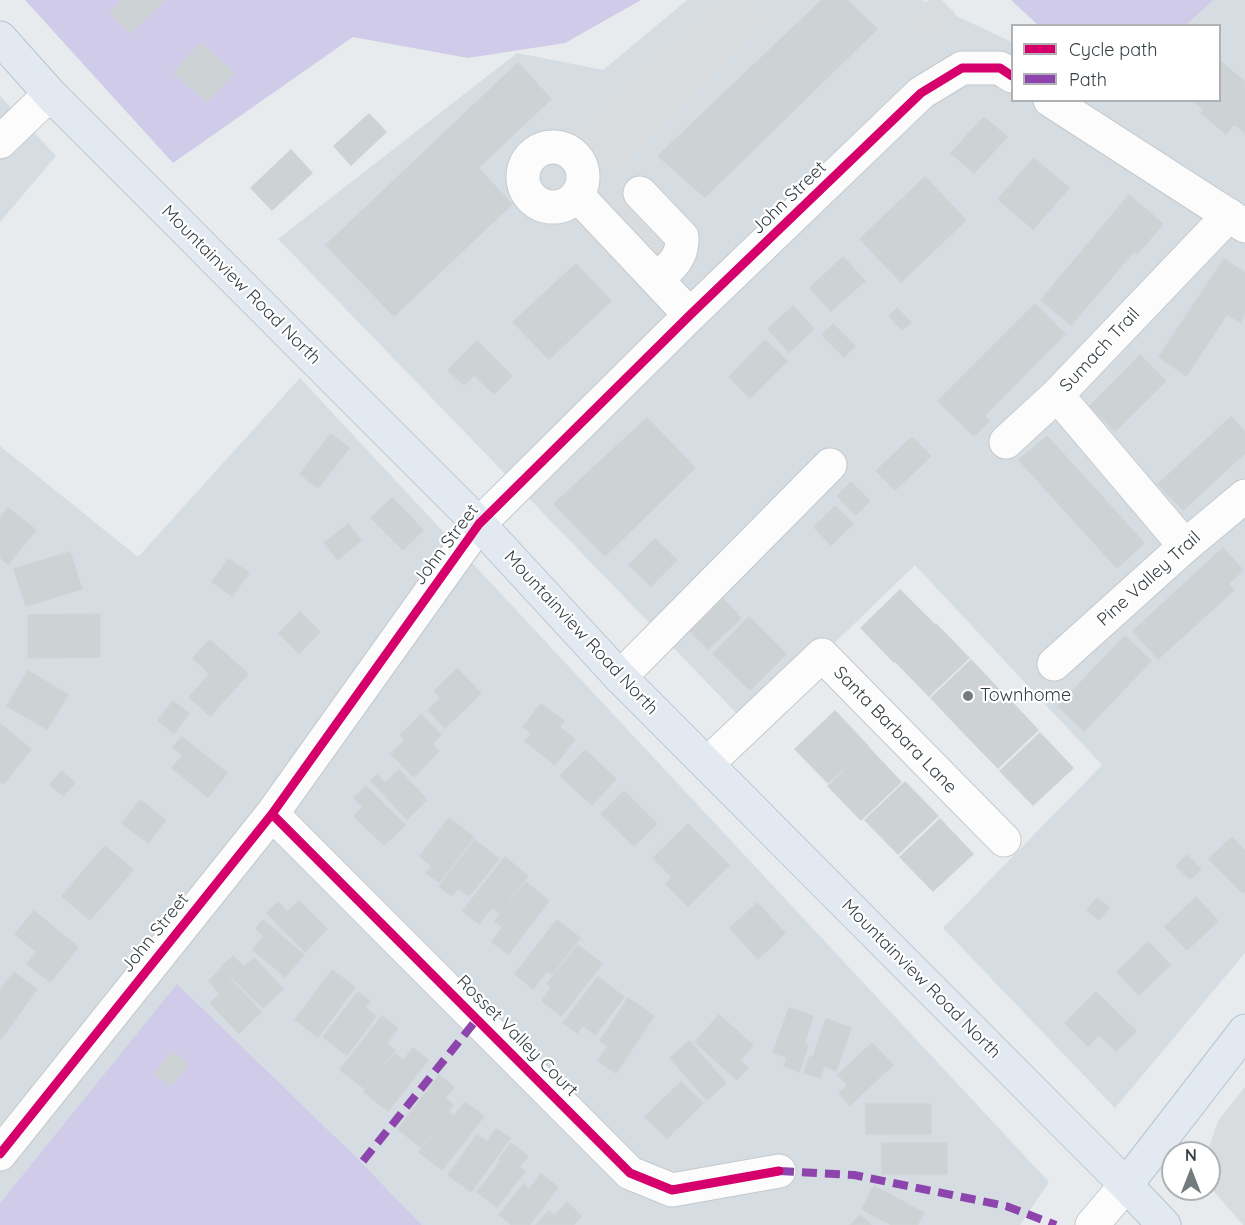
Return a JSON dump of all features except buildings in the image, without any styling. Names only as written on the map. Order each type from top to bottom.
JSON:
[{"type":"main road","name":"Mountainview Road North","points":[[0,38],[50,94],[479,524],[620,677],[1164,1225]]},
{"type":"main road","points":[[1126,1185],[1245,1031]]},
{"type":"street","name":"John Street","points":[[0,1154],[272,814],[479,524],[690,315],[921,93],[962,68],[1000,68],[1011,75]]},
{"type":"street","points":[[0,142],[50,94]]},
{"type":"street","points":[[1053,102],[1237,220]]},
{"type":"street","points":[[640,193],[682,237],[682,250],[675,264],[656,279]]},
{"type":"street","points":[[577,195],[690,315]]},
{"type":"street","name":"Sumach Trail","points":[[1185,546],[1057,395],[1237,220]]},
{"type":"street","points":[[1006,442],[1057,395]]},
{"type":"street","points":[[620,677],[830,465]]},
{"type":"street","name":"Pine Valley Trail","points":[[1054,664],[1185,546],[1245,496]]},
{"type":"street","name":"Santa Barbara Lane","points":[[707,764],[822,655],[1004,840]]},
{"type":"street","name":"Rosset Valley Court","points":[[272,814],[630,1173],[672,1190],[779,1171]]},
{"type":"street","points":[[1092,1225],[1126,1185]]},
{"type":"shaded area","points":[[25,0],[641,0],[565,43],[468,58],[353,37],[173,163]]},
{"type":"shaded area","points":[[687,0],[922,0],[1011,42],[1011,102],[1221,102],[1221,24],[1177,24],[1206,0],[1245,0],[1245,953],[1115,1108],[943,928],[1102,765],[915,565],[749,726],[278,239],[517,53],[603,70]]},
{"type":"shaded area","points":[[712,0],[747,0],[768,21],[605,182],[667,246],[631,282],[544,195],[565,175],[550,159]]},
{"type":"shaded area","points":[[928,0],[942,0],[956,14],[925,44],[905,23]]},
{"type":"shaded area","points":[[1011,0],[1213,0],[1187,24],[1037,24]]},
{"type":"shaded area","points":[[0,96],[56,156],[0,222]]},
{"type":"shaded area","points":[[300,378],[1049,1182],[1020,1225],[422,1225],[356,1157],[177,985],[0,1203],[0,446],[138,557]]},
{"type":"shaded area","points":[[177,984],[356,1157],[422,1225],[0,1225],[0,1203]]},
{"type":"shaded area","points":[[1245,1087],[1245,1225],[1221,1200],[1221,1141],[1211,1141],[1218,1121]]},
{"type":"shaded area","points":[[1245,1093],[1245,1143],[1238,1150],[1225,1131]]},
{"type":"marked path","points":[[363,1161],[477,1019]]},
{"type":"marked path","points":[[779,1171],[854,1175],[1006,1206],[1056,1225]]},
{"type":"cycle path","points":[[0,1154],[272,814],[479,524],[690,315],[921,93],[962,68],[1000,68],[1011,75]]},
{"type":"cycle path","points":[[272,814],[630,1173],[672,1190],[779,1171]]},
{"type":"place","name":"Townhome","points":[[968,696]]}]
